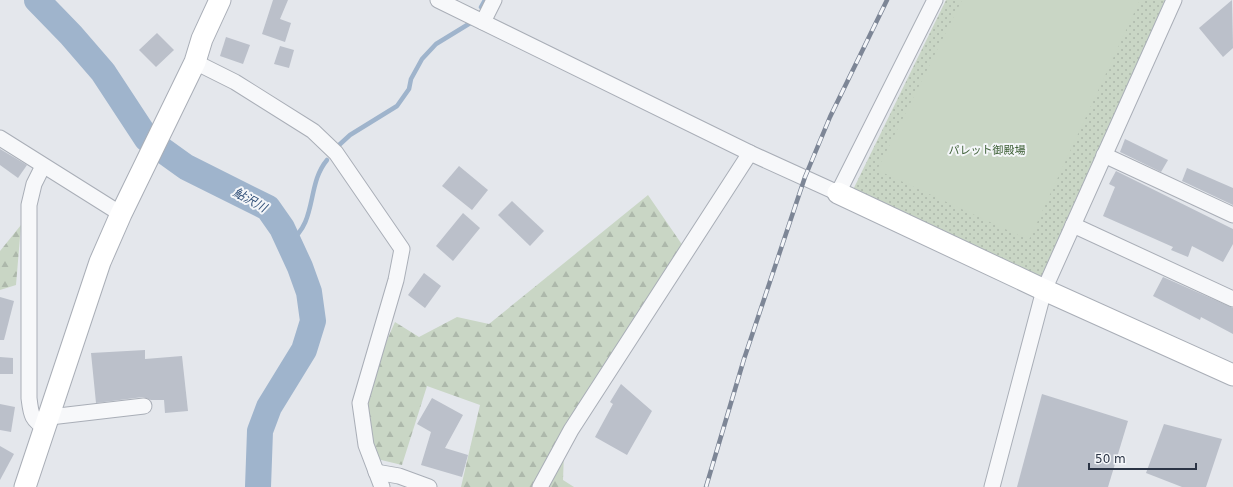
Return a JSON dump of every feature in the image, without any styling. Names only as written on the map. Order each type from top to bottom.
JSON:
[{"type":"street","points":[[25,487],[48,422],[100,262],[121,214],[195,62],[202,39],[220,0]]},
{"type":"street","points":[[438,0],[750,153],[1044,290],[1233,375]]},
{"type":"street","points":[[483,22],[494,0]]},
{"type":"street","points":[[838,193],[935,0]]},
{"type":"street","points":[[992,487],[1044,290],[1174,0]]},
{"type":"street","points":[[195,62],[234,82],[314,131],[336,153],[402,249],[396,280],[360,403],[366,445],[382,487]]},
{"type":"street","points":[[0,138],[121,214]]},
{"type":"street","points":[[540,487],[571,430],[750,153]]},
{"type":"street","points":[[1104,155],[1233,215]]},
{"type":"street","points":[[43,166],[34,184],[29,205],[31,416],[38,424],[144,406]]},
{"type":"street","points":[[1073,225],[1233,299]]},
{"type":"street","points":[[376,472],[400,476],[429,487]]},
{"type":"green space","name":"パレット御殿場","points":[[946,0],[1165,0],[1040,288],[847,202]]},
{"type":"green space","name":"パレット御殿場","points":[[962,0],[1140,0],[1029,240],[877,170]]},
{"type":"green space","points":[[648,195],[683,246],[602,372],[565,424],[563,480],[574,487],[461,487],[480,405],[427,386],[402,465],[377,459],[364,392],[395,322],[419,337],[457,317],[489,324]]},
{"type":"green space","points":[[21,225],[16,285],[0,290],[0,251]]},
{"type":"building","points":[[273,0],[288,0],[280,19],[291,23],[285,42],[262,34]]},
{"type":"building","points":[[1232,0],[1233,48],[1223,57],[1199,28]]},
{"type":"building","points":[[157,33],[174,50],[156,67],[139,50]]},
{"type":"building","points":[[226,37],[250,45],[243,64],[220,56]]},
{"type":"building","points":[[280,46],[294,50],[289,68],[274,64]]},
{"type":"building","points":[[1125,139],[1168,160],[1161,172],[1120,152]]},
{"type":"building","points":[[0,149],[27,165],[18,178],[0,165]]},
{"type":"building","points":[[459,166],[488,190],[472,210],[442,186]]},
{"type":"building","points":[[1187,168],[1233,188],[1233,205],[1182,181]]},
{"type":"building","points":[[1116,171],[1233,229],[1233,244],[1223,262],[1192,246],[1188,257],[1171,250],[1173,247],[1103,216],[1115,187],[1109,184]]},
{"type":"building","points":[[512,201],[544,231],[530,246],[498,215]]},
{"type":"building","points":[[463,213],[480,228],[453,261],[436,246]]},
{"type":"building","points":[[424,273],[441,286],[425,308],[408,295]]},
{"type":"building","points":[[1163,277],[1233,308],[1233,334],[1201,317],[1200,320],[1153,296]]},
{"type":"building","points":[[0,297],[14,301],[4,340],[0,340]]},
{"type":"building","points":[[145,350],[145,359],[182,356],[188,411],[165,413],[164,400],[151,400],[143,397],[96,403],[91,353]]},
{"type":"building","points":[[0,357],[13,358],[13,374],[0,374]]},
{"type":"building","points":[[621,384],[652,411],[627,455],[595,437],[613,404],[610,402]]},
{"type":"building","points":[[1042,394],[1128,421],[1108,487],[1017,487]]},
{"type":"building","points":[[432,398],[463,415],[445,448],[468,455],[462,477],[421,465],[431,432],[417,424]]},
{"type":"building","points":[[0,404],[15,407],[11,432],[0,430]]},
{"type":"building","points":[[1164,424],[1222,439],[1206,487],[1182,487],[1146,473]]},
{"type":"building","points":[[0,446],[14,454],[0,480]]},
{"type":"waterway","name":"鮎沢川","points":[[37,0],[71,35],[103,72],[147,139],[186,167],[268,208],[282,228],[300,267],[309,292],[313,321],[304,350],[269,407],[260,431],[258,487]]},
{"type":"waterway","points":[[481,7],[485,0]]},
{"type":"waterway","points":[[338,146],[350,135],[397,106],[409,89],[411,79],[422,59],[436,44],[472,22]]},
{"type":"waterway","points":[[289,242],[298,234],[304,224],[316,181],[327,160]]},
{"type":"railway","points":[[706,487],[744,359],[805,177],[830,117],[887,0]]}]
